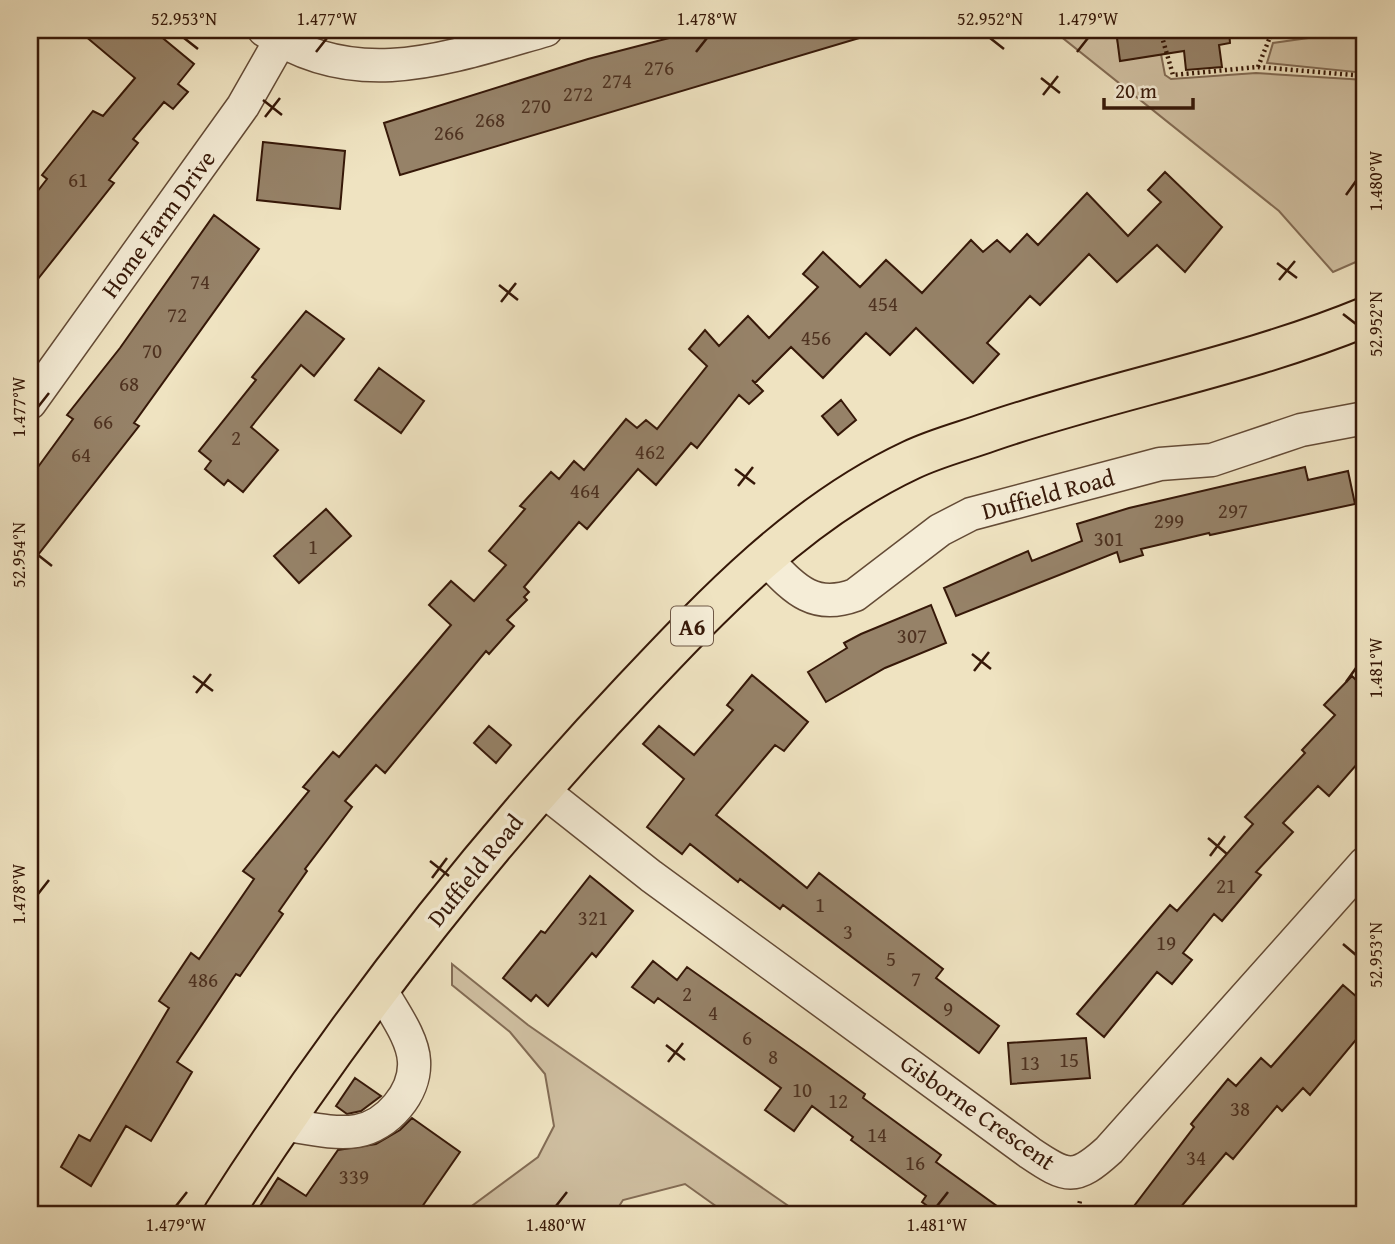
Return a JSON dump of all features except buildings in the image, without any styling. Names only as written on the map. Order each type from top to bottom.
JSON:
[{"type":"highway","name":"Duffield Road","points":[[223,1214],[281,1124],[380,988],[541,789],[709,608],[802,527],[866,483],[914,458],[1058,408],[1242,361],[1306,341],[1365,317]]},
{"type":"street","points":[[272,35],[332,62],[385,67],[431,63],[546,30]]},
{"type":"street","name":"Home Farm Drive","points":[[30,403],[243,106],[272,35]]},
{"type":"street","name":"Duffield Road","points":[[765,558],[812,598],[840,601],[855,595],[940,530],[971,514],[1160,464],[1212,460],[1301,430],[1365,418]]},
{"type":"street","name":"Gisborne Crescent","points":[[541,789],[652,876],[1030,1153],[1055,1170],[1071,1175],[1088,1169],[1109,1150],[1365,863]]},
{"type":"street","points":[[281,1124],[357,1131],[388,1117],[408,1093],[414,1061],[403,1031],[380,988]]},
{"type":"path","points":[[1160,30],[1173,75],[1258,67],[1365,76]]},
{"type":"path","points":[[1258,67],[1270,37],[1320,30]]},
{"type":"shaded area","points":[[1106,30],[1117,38],[1121,60],[1161,54],[1165,75],[1171,79],[1256,73],[1365,80],[1365,258],[1333,272],[1279,211],[1059,35]]},
{"type":"shaded area","points":[[1365,30],[1365,73],[1267,63],[1273,43]]},
{"type":"shaded area","points":[[452,964],[528,1025],[800,1214],[727,1214],[685,1184],[623,1200],[614,1214],[443,1214],[469,1208],[538,1157],[554,1126],[545,1074],[510,1032],[452,985]]}]
